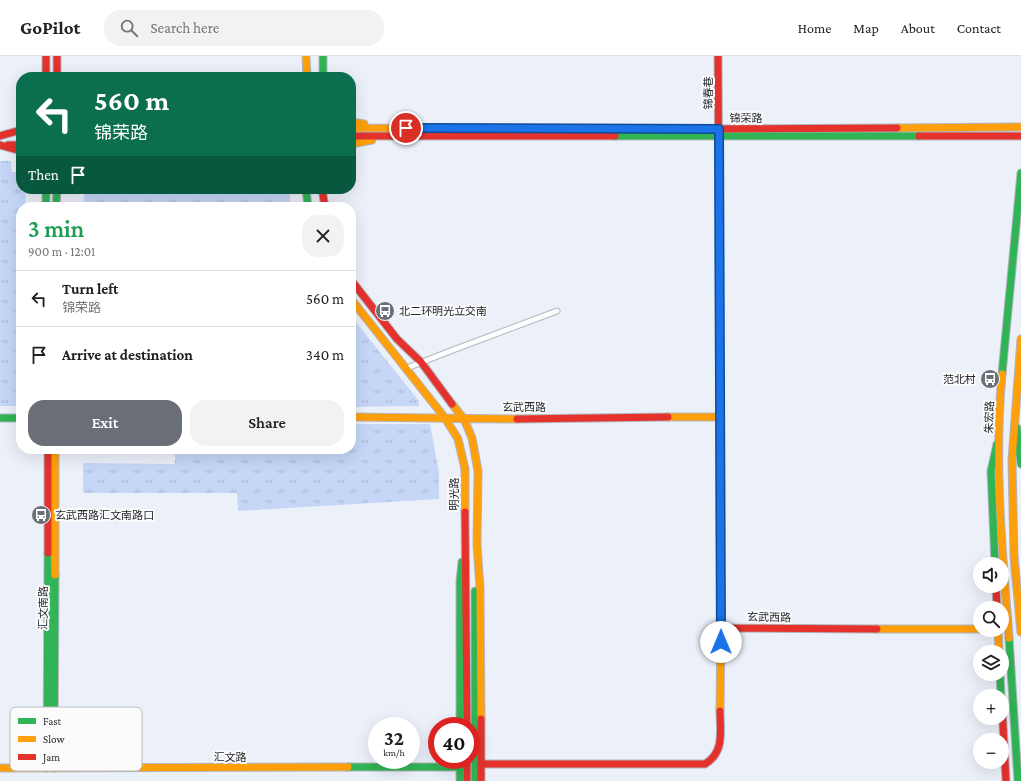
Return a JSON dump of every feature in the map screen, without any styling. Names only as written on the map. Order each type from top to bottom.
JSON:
[{"type":"main road","points":[[46,56],[46,72]]},
{"type":"main road","points":[[57,56],[57,72]]},
{"type":"main road","points":[[306,56],[306,72]]},
{"type":"main road","points":[[323,56],[323,72]]},
{"type":"main road","name":"锦春巷","points":[[718,56],[719,133]]},
{"type":"main road","points":[[356,123],[392,128]]},
{"type":"main road","name":"锦荣路","points":[[356,136],[719,133],[1021,127]]},
{"type":"main road","name":"锦荣路","points":[[356,128],[1021,136]]},
{"type":"main road","points":[[0,136],[16,131]]},
{"type":"main road","points":[[481,764],[705,764],[714,759],[719,752],[721,628],[719,133]]},
{"type":"main road","points":[[0,136],[16,136]]},
{"type":"main road","points":[[356,143],[389,136]]},
{"type":"main road","points":[[0,145],[16,145]]},
{"type":"main road","points":[[0,145],[16,150]]},
{"type":"main road","name":"朱宏路","points":[[1018,781],[1000,521],[999,438],[1000,400],[1021,173]]},
{"type":"main road","points":[[356,286],[398,339],[421,362],[464,419],[472,438],[478,472],[475,598],[475,781]]},
{"type":"main road","name":"明光路","points":[[356,305],[407,368],[445,418],[458,439],[465,469],[467,717]]},
{"type":"main road","points":[[1021,339],[1012,460],[1014,556],[1021,632]]},
{"type":"main road","name":"玄武西路","points":[[356,418],[464,419],[720,417]]},
{"type":"main road","points":[[0,418],[16,418]]},
{"type":"main road","points":[[1016,421],[1021,464]]},
{"type":"main road","points":[[995,557],[991,471],[999,438]]},
{"type":"main road","name":"汇文南路","points":[[48,454],[50,707]]},
{"type":"main road","name":"汇文南路","points":[[52,707],[54,454]]},
{"type":"main road","points":[[460,717],[460,581],[465,538]]},
{"type":"main road","points":[[477,545],[480,588],[481,781]]},
{"type":"main road","name":"玄武西路","points":[[721,628],[973,629]]},
{"type":"main road","points":[[1003,725],[1006,781]]},
{"type":"main road","name":"汇文路","points":[[142,767],[428,763]]},
{"type":"main road","points":[[460,769],[460,781]]},
{"type":"main road","points":[[467,769],[467,781]]},
{"type":"street","points":[[407,368],[557,311]]},
{"type":"green space","points":[[0,161],[11,161],[12,172],[16,172],[16,194],[26,194],[25,202],[16,202],[16,406],[0,406]]},
{"type":"green space","points":[[84,194],[290,194],[290,202],[84,202]]},
{"type":"green space","points":[[356,322],[419,401],[419,406],[356,407]]},
{"type":"green space","points":[[356,424],[430,424],[439,473],[439,499],[238,511],[237,493],[83,493],[83,463],[175,464],[175,454],[356,454]]},
{"type":"traffic: fast","points":[[323,56],[323,72]]},
{"type":"traffic: fast","points":[[615,136],[919,136]]},
{"type":"traffic: fast","points":[[1002,374],[1021,173]]},
{"type":"traffic: fast","points":[[46,194],[46,202]]},
{"type":"traffic: fast","points":[[56,202],[57,194]]},
{"type":"traffic: fast","points":[[307,194],[307,202]]},
{"type":"traffic: fast","points":[[719,234],[720,509]]},
{"type":"traffic: fast","points":[[0,418],[16,418]]},
{"type":"traffic: fast","points":[[1017,428],[1021,464]]},
{"type":"traffic: fast","points":[[995,557],[991,471],[997,444]]},
{"type":"traffic: fast","points":[[47,707],[48,553]]},
{"type":"traffic: fast","points":[[460,717],[460,581],[462,562]]},
{"type":"traffic: fast","points":[[54,707],[55,575]]},
{"type":"traffic: fast","points":[[475,591],[475,781]]},
{"type":"traffic: fast","points":[[1009,638],[1018,781]]},
{"type":"traffic: fast","points":[[1000,681],[1001,689]]},
{"type":"traffic: fast","points":[[348,767],[428,767]]},
{"type":"traffic: fast","points":[[460,769],[460,781]]},
{"type":"traffic: slow","points":[[306,56],[307,72]]},
{"type":"traffic: slow","points":[[356,123],[364,124]]},
{"type":"traffic: slow","points":[[897,128],[1021,127]]},
{"type":"traffic: slow","points":[[356,128],[691,129]]},
{"type":"traffic: slow","points":[[356,143],[372,140]]},
{"type":"traffic: slow","points":[[356,305],[445,418],[458,439],[465,469],[465,512]]},
{"type":"traffic: slow","points":[[1021,339],[1012,460],[1014,556],[1021,632]]},
{"type":"traffic: slow","points":[[1002,374],[999,473],[1009,638]]},
{"type":"traffic: slow","points":[[452,404],[464,419],[472,438],[478,471],[477,545],[480,588],[481,719]]},
{"type":"traffic: slow","points":[[356,417],[517,419]]},
{"type":"traffic: slow","points":[[668,417],[720,417]]},
{"type":"traffic: slow","points":[[55,454],[55,575]]},
{"type":"traffic: slow","points":[[720,711],[721,628]]},
{"type":"traffic: slow","points":[[877,629],[973,629]]},
{"type":"traffic: slow","points":[[998,637],[999,645]]},
{"type":"traffic: slow","points":[[142,768],[348,767]]},
{"type":"traffic: slow","points":[[0,768],[10,768]]},
{"type":"traffic: jam","points":[[46,56],[46,72]]},
{"type":"traffic: jam","points":[[57,56],[57,72]]},
{"type":"traffic: jam","points":[[718,56],[719,234]]},
{"type":"traffic: jam","points":[[691,129],[897,128]]},
{"type":"traffic: jam","points":[[0,136],[16,131]]},
{"type":"traffic: jam","points":[[356,136],[615,136]]},
{"type":"traffic: jam","points":[[919,136],[1021,136]]},
{"type":"traffic: jam","points":[[0,145],[16,150]]},
{"type":"traffic: jam","points":[[8,145],[16,145]]},
{"type":"traffic: jam","points":[[323,194],[324,202]]},
{"type":"traffic: jam","points":[[356,286],[397,339],[421,362],[452,404]]},
{"type":"traffic: jam","points":[[517,419],[668,417]]},
{"type":"traffic: jam","points":[[48,454],[48,553]]},
{"type":"traffic: jam","points":[[720,509],[721,628],[877,629]]},
{"type":"traffic: jam","points":[[465,512],[467,717]]},
{"type":"traffic: jam","points":[[996,593],[997,601]]},
{"type":"traffic: jam","points":[[481,764],[705,764],[716,753],[719,747],[721,733],[720,711]]},
{"type":"traffic: jam","points":[[481,719],[481,781]]},
{"type":"traffic: jam","points":[[1003,725],[1006,781]]},
{"type":"traffic: jam","points":[[467,769],[467,781]]},
{"type":"place","name":"北二环明光立交南","points":[[385,311]]},
{"type":"place","name":"范北村","points":[[990,379]]},
{"type":"place","name":"玄武西路汇文南路口","points":[[41,515]]},
{"type":"route","points":[[406,128],[719,129],[721,642]]}]
